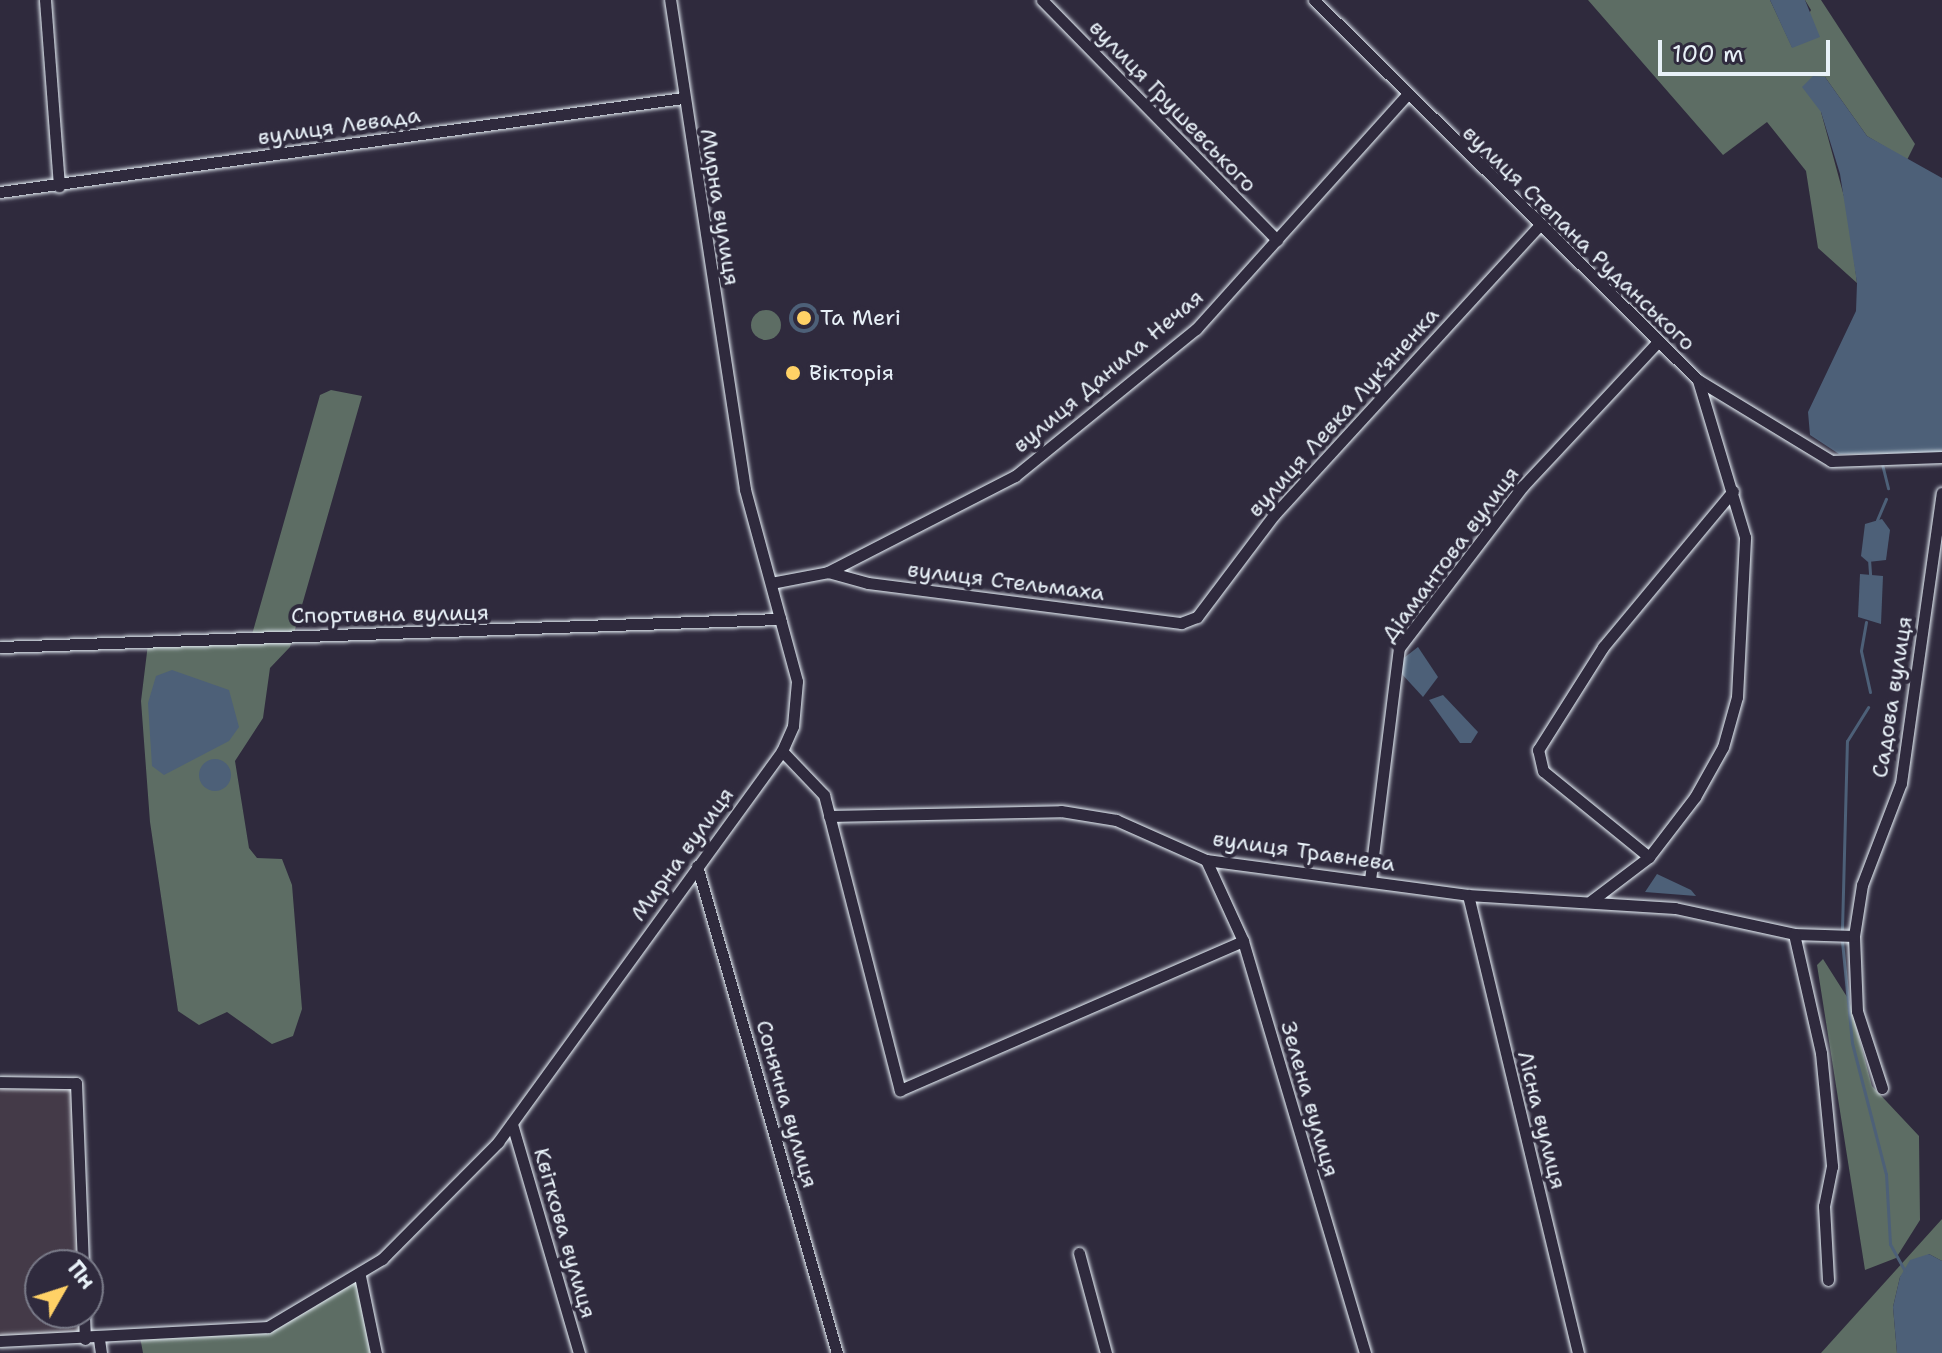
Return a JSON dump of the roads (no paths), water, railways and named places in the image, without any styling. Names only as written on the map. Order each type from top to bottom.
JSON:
[{"type":"street","points":[[45,0],[59,186]]},
{"type":"street","name":"Мирна вулиця","points":[[0,1341],[99,1339],[279,1325],[360,1276],[432,1216],[512,1124],[782,751],[798,693],[745,489],[670,0]]},
{"type":"street","name":"вулиця Грушевського","points":[[1042,0],[1277,240]]},
{"type":"street","name":"вулиця Степана Руданського","points":[[1314,0],[1655,345],[1698,380],[1831,461],[1942,457]]},
{"type":"street","name":"вулиця Данила Нечая","points":[[771,583],[828,572],[1015,476],[1196,329],[1406,96]]},
{"type":"street","name":"вулиця Левада","points":[[0,192],[683,98]]},
{"type":"street","name":"вулиця Левка Лук'яненка","points":[[1181,623],[1214,600],[1274,515],[1537,228]]},
{"type":"street","name":"Діамантова вулиця","points":[[1370,880],[1399,648],[1523,486],[1655,345]]},
{"type":"street","points":[[1591,901],[1649,857],[1723,747],[1737,697],[1745,537],[1698,380]]},
{"type":"street","points":[[1649,857],[1543,771],[1538,750],[1603,647],[1733,491]]},
{"type":"street","name":"Садова вулиця","points":[[1882,1088],[1857,1011],[1854,936],[1862,885],[1901,783],[1942,493]]},
{"type":"street","name":"вулиця Стельмаха","points":[[828,572],[1181,623]]},
{"type":"street","name":"Спортивна вулиця","points":[[0,647],[780,619]]},
{"type":"street","points":[[782,751],[818,783],[900,1090],[1243,941]]},
{"type":"street","name":"вулиця Травнева","points":[[829,816],[1061,811],[1116,820],[1206,860],[1468,895],[1675,908],[1794,934],[1854,936]]},
{"type":"street","name":"Зелена вулиця","points":[[1206,860],[1243,941],[1365,1353]]},
{"type":"street","name":"Сонячна вулиця","points":[[697,866],[837,1353]]},
{"type":"street","name":"Лісна вулиця","points":[[1468,895],[1578,1353]]},
{"type":"street","points":[[1794,934],[1821,1053],[1832,1166],[1824,1206],[1828,1280]]},
{"type":"street","points":[[0,1082],[76,1083],[82,1249]]},
{"type":"street","name":"Квіткова вулиця","points":[[512,1124],[579,1353]]},
{"type":"street","points":[[1079,1253],[1106,1353]]},
{"type":"street","points":[[360,1276],[376,1353]]},
{"type":"street","points":[[85,1329],[85,1339]]},
{"type":"street","points":[[99,1339],[101,1353]]},
{"type":"water","points":[[1770,0],[1805,0],[1820,37],[1792,48]]},
{"type":"water","points":[[1813,76],[1825,77],[1867,136],[1942,178],[1942,453],[1839,454],[1810,435],[1808,412],[1856,311],[1857,283],[1840,174],[1821,112],[1802,87]]},
{"type":"water","name":"Ta Meri","points":[[804,303],[810,304],[818,312],[818,324],[810,332],[804,333],[798,332],[790,324],[789,318],[790,312],[798,304]]},
{"type":"water","points":[[1882,519],[1890,530],[1886,560],[1868,562],[1861,556],[1865,524]]},
{"type":"water","points":[[1860,574],[1883,576],[1881,624],[1858,617]]},
{"type":"water","points":[[1418,647],[1438,677],[1423,697],[1400,672],[1400,661]]},
{"type":"water","points":[[172,670],[229,690],[239,727],[229,741],[164,775],[152,766],[148,703],[156,676]]},
{"type":"water","points":[[1443,695],[1478,732],[1471,743],[1460,743],[1429,700]]},
{"type":"water","points":[[215,759],[226,764],[231,775],[226,786],[215,791],[204,786],[199,775],[204,764]]},
{"type":"water","points":[[1657,874],[1691,890],[1696,896],[1645,892]]},
{"type":"water","points":[[1929,1254],[1942,1261],[1942,1353],[1897,1353],[1893,1307],[1900,1277],[1910,1260]]},
{"type":"waterway","points":[[1882,464],[1888,488]]},
{"type":"waterway","points":[[1877,520],[1886,499]]},
{"type":"waterway","points":[[1869,559],[1870,575]]},
{"type":"waterway","points":[[1866,622],[1861,651],[1870,692]]},
{"type":"waterway","points":[[1842,930],[1847,741],[1868,707]]},
{"type":"waterway","points":[[1842,941],[1852,1043],[1886,1174],[1890,1244],[1905,1271]]},
{"type":"place","name":"Ta Meri","points":[[804,318]]},
{"type":"place","name":"Вікторія","points":[[793,373]]}]
